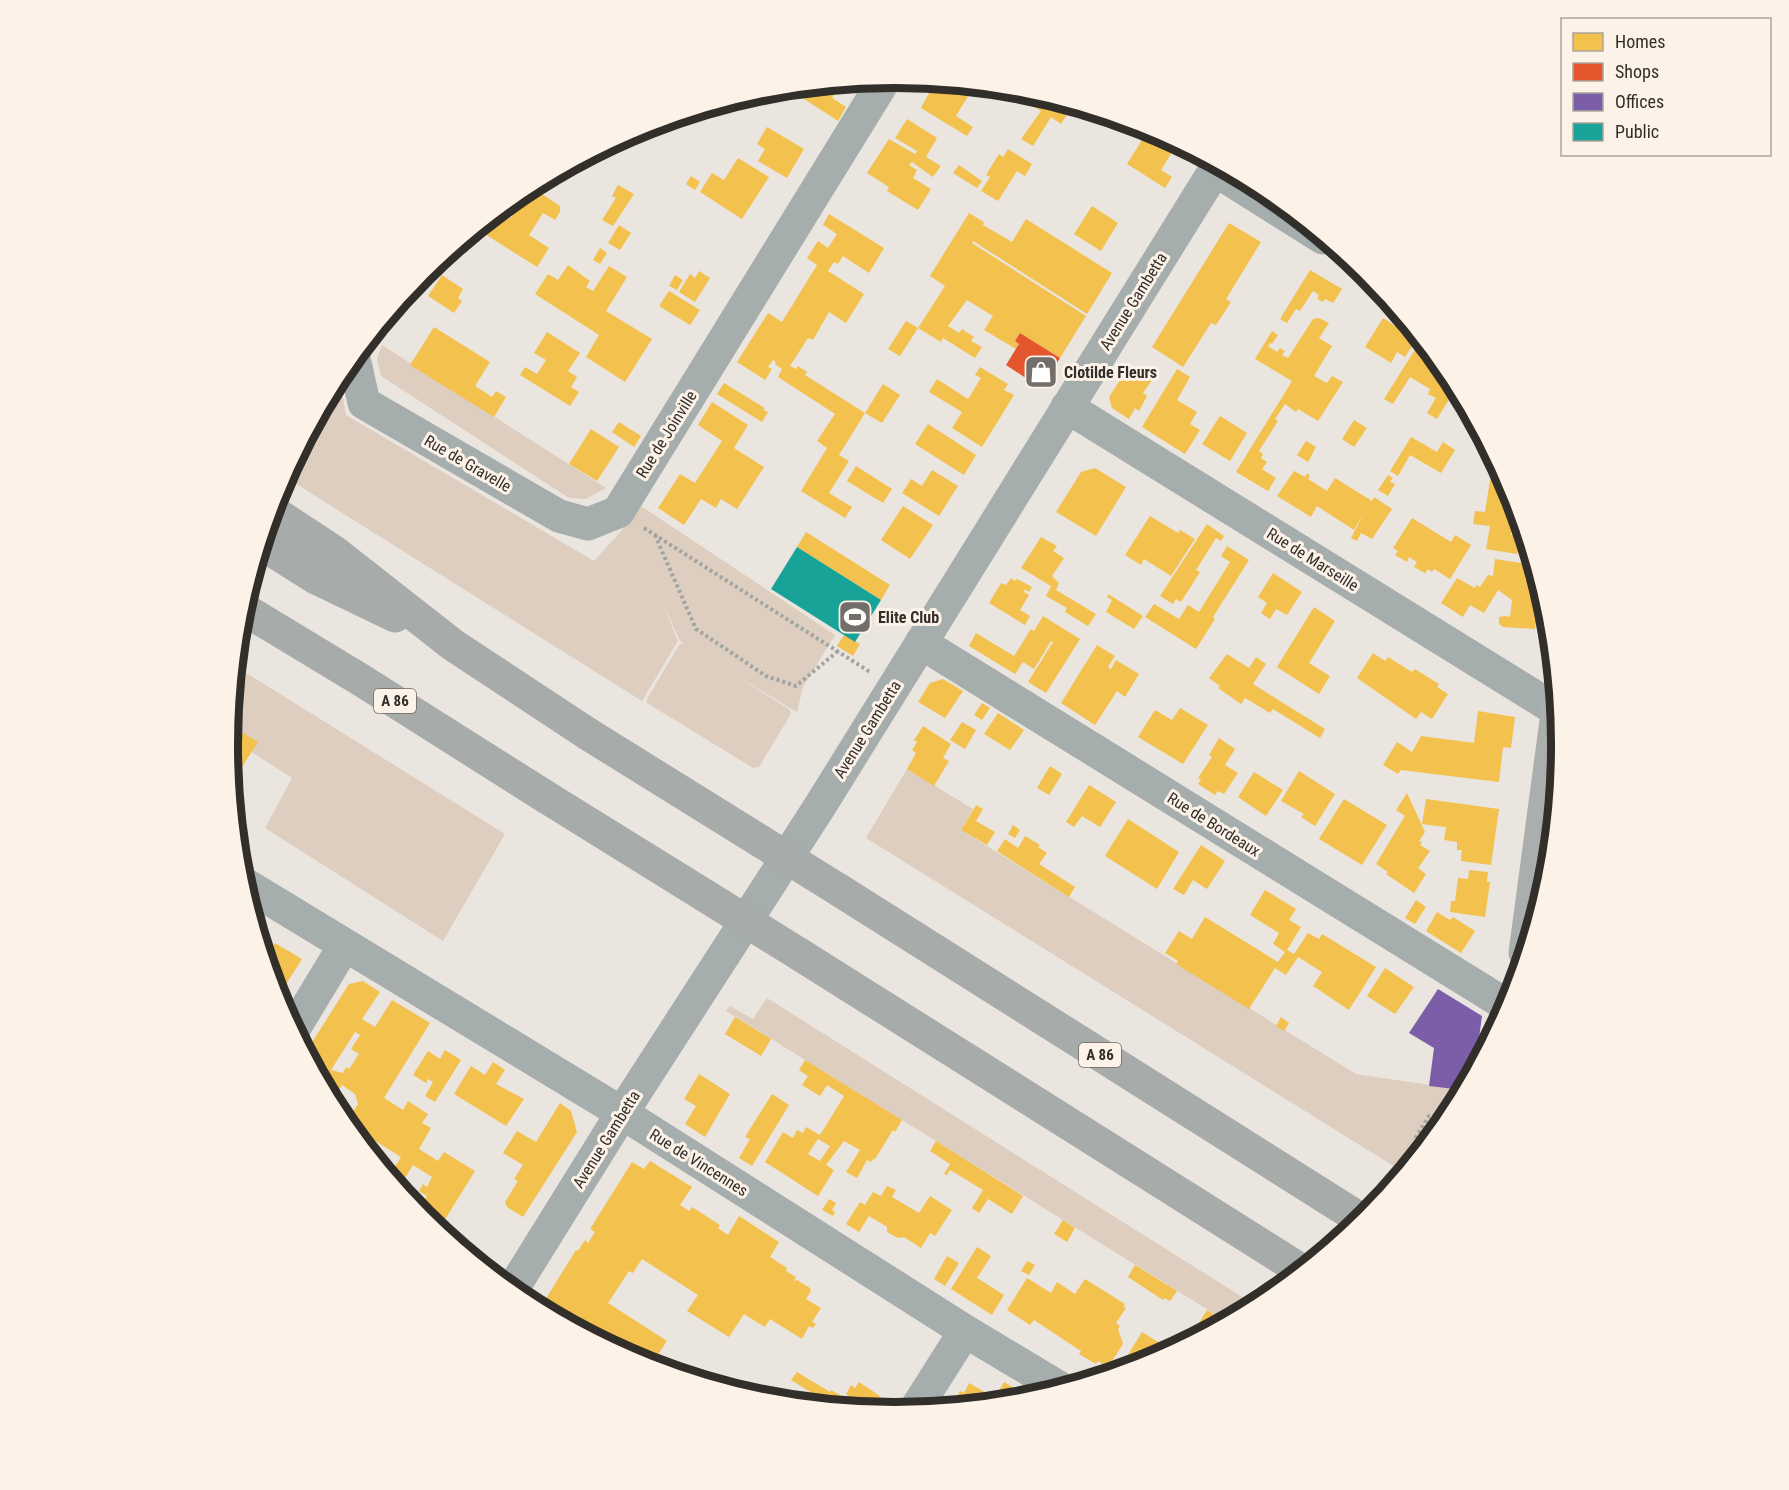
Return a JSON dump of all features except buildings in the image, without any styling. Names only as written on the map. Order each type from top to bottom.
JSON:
[{"type":"highway","points":[[280,516],[333,551],[453,645]]},
{"type":"highway","name":"A 86","points":[[269,548],[316,578],[453,645],[588,734],[1353,1214]]},
{"type":"highway","name":"A 86","points":[[252,614],[361,680],[1294,1266]]},
{"type":"main road","points":[[1532,901],[1551,764]]},
{"type":"street","name":"Rue de Joinville","points":[[618,512],[879,89]]},
{"type":"street","name":"Avenue Gambetta","points":[[517,1282],[622,1113],[820,806],[1214,171]]},
{"type":"street","name":"Rue de Gravelle","points":[[357,369],[364,403],[559,516],[588,524],[618,512]]},
{"type":"street","name":"Rue de Marseille","points":[[1067,407],[1550,704]]},
{"type":"street","name":"Rue de Bordeaux","points":[[921,643],[1499,1000]]},
{"type":"street","name":"Rue de Vincennes","points":[[255,890],[622,1113],[1051,1382]]},
{"type":"street","points":[[299,1020],[344,946]]},
{"type":"street","points":[[921,1401],[965,1330]]},
{"type":"path","points":[[618,512],[894,687]]},
{"type":"path","points":[[655,535],[696,629],[766,676],[796,686],[838,651]]},
{"type":"path","points":[[1415,1145],[1415,1140],[1429,1116],[1437,1115]]},
{"type":"shaded area","points":[[382,345],[606,488],[586,499],[569,498],[381,376],[377,359]]},
{"type":"shaded area","points":[[342,392],[346,415],[594,561],[623,529],[638,504],[835,635],[803,687],[797,712],[728,671],[789,709],[791,714],[759,767],[753,768],[647,703],[647,699],[679,645],[683,643],[662,602],[678,641],[642,701],[293,482],[326,417]]},
{"type":"shaded area","points":[[243,671],[505,834],[443,941],[265,828],[292,778],[238,743]]},
{"type":"shaded area","points":[[907,769],[973,809],[961,830],[1356,1074],[1453,1089],[1415,1145],[1396,1168],[866,838]]},
{"type":"shaded area","points":[[767,998],[1246,1299],[1219,1316],[726,1011],[730,1006],[753,1019]]},
{"type":"place","name":"Clotilde Fleurs","points":[[1041,372]]},
{"type":"place","name":"Elite Club","points":[[855,617]]}]
